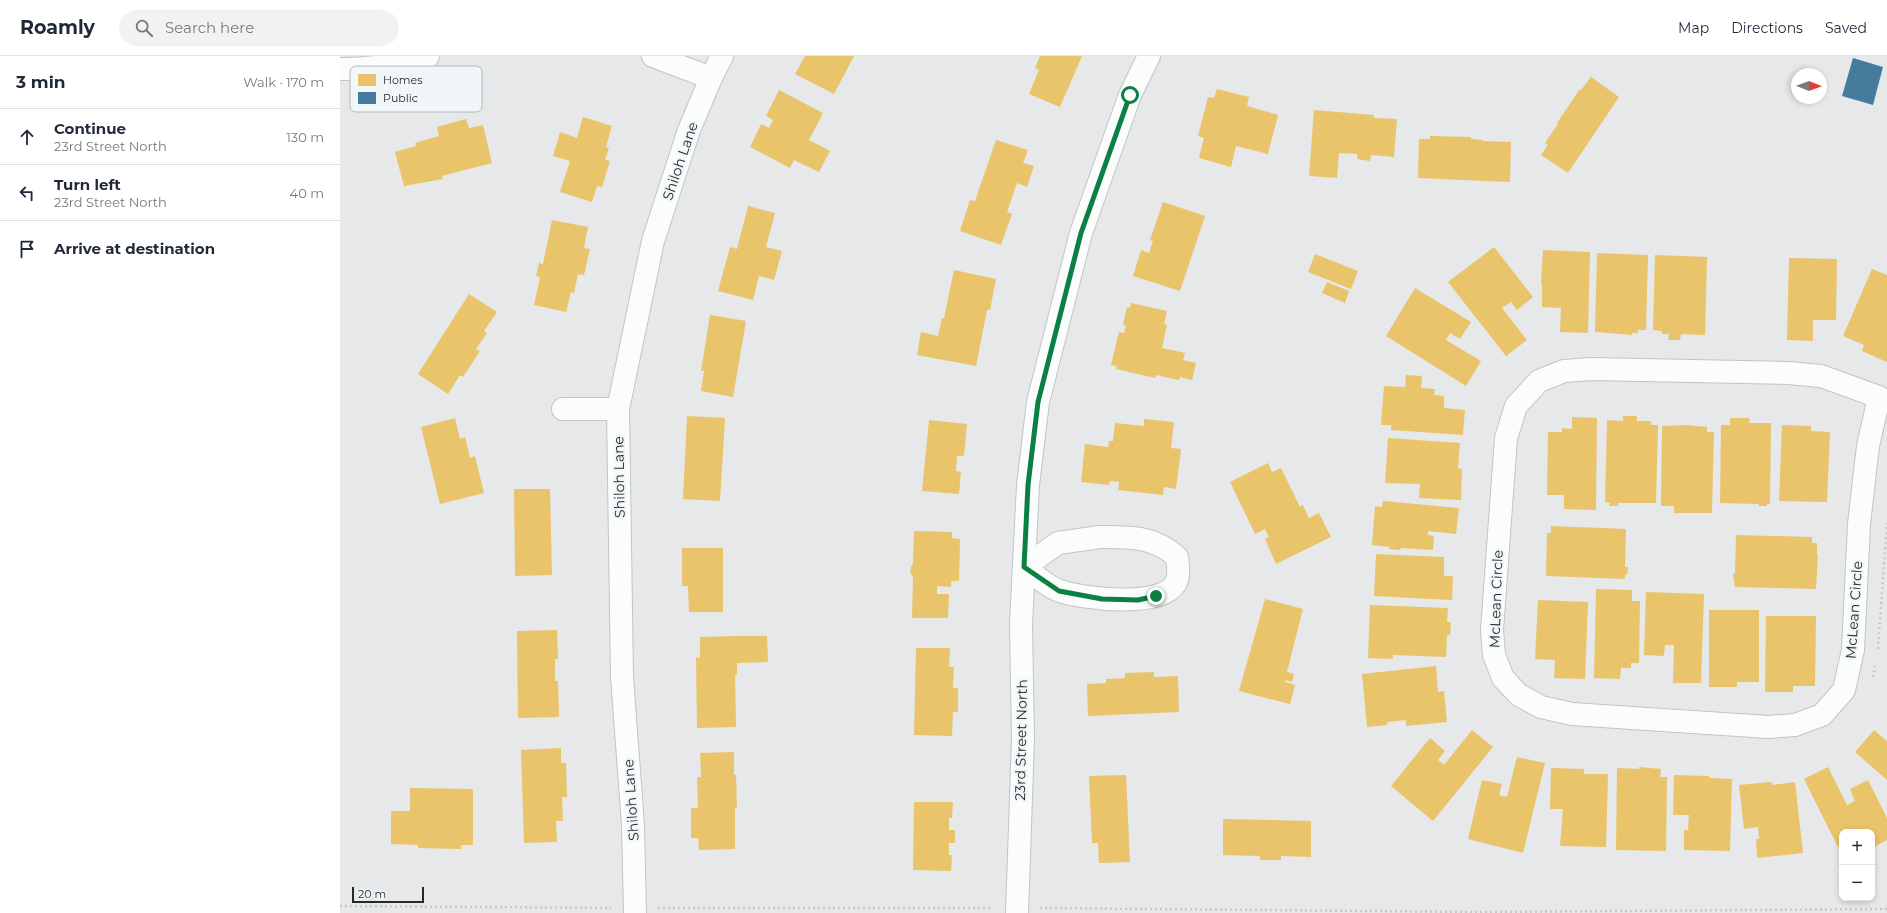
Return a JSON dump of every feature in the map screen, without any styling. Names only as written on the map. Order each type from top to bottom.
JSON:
[{"type":"street","points":[[387,66],[428,56]]},
{"type":"street","points":[[653,56],[710,78]]},
{"type":"street","name":"Shiloh Lane","points":[[635,910],[633,825],[622,677],[618,409],[653,241],[689,130],[710,78],[722,56]]},
{"type":"street","name":"23rd Street North","points":[[1017,910],[1023,739],[1021,624],[1028,485],[1038,402],[1056,326],[1081,233],[1130,95],[1149,56]]},
{"type":"street","name":"McLean Circle","points":[[1591,369],[1788,373],[1821,376],[1883,399],[1868,446],[1859,524],[1853,650],[1844,690],[1822,715],[1795,725],[1768,727],[1572,714],[1542,707],[1524,698],[1519,695],[1503,678],[1494,655],[1492,630],[1506,438],[1516,406],[1539,381],[1564,371],[1591,369]]},
{"type":"street","points":[[563,409],[618,409]]},
{"type":"street","points":[[1100,537],[1137,537],[1166,547],[1177,557],[1179,571],[1176,583],[1170,590],[1156,596],[1138,600],[1102,599],[1059,591],[1024,567],[1058,543],[1100,537]]},
{"type":"path","points":[[1878,652],[1887,523]]},
{"type":"path","points":[[1872,678],[1877,659]]},
{"type":"path","points":[[340,906],[635,910],[1480,912],[1887,909]]},
{"type":"building: Homes","points":[[805,56],[854,56],[834,94],[795,74]]},
{"type":"building: Homes","points":[[1040,56],[1082,56],[1060,107],[1029,94],[1039,70],[1035,68]]},
{"type":"building: Homes","points":[[1591,77],[1619,97],[1568,173],[1541,155],[1548,145],[1545,143],[1558,124],[1557,123],[1580,89],[1581,90]]},
{"type":"building: Homes","points":[[1217,89],[1249,97],[1247,106],[1278,115],[1268,154],[1236,146],[1231,167],[1199,158],[1204,138],[1198,136],[1208,97],[1214,98]]},
{"type":"building: Homes","points":[[779,90],[823,113],[809,140],[830,151],[819,172],[794,160],[790,168],[750,147],[761,124],[769,128],[773,120],[766,116]]},
{"type":"building: Homes","points":[[1314,110],[1374,115],[1374,118],[1397,119],[1394,157],[1371,155],[1370,161],[1357,159],[1357,154],[1339,153],[1337,178],[1309,176]]},
{"type":"building: Homes","points":[[583,117],[612,126],[606,147],[609,148],[605,160],[610,161],[602,187],[597,186],[592,202],[560,192],[570,161],[553,156],[560,132],[577,138]]},
{"type":"building: Homes","points":[[466,119],[469,128],[483,125],[492,163],[442,176],[443,179],[404,186],[395,152],[416,146],[415,143],[439,136],[437,127]]},
{"type":"building: Homes","points":[[1430,136],[1471,137],[1471,139],[1483,141],[1511,142],[1510,182],[1418,178],[1419,139],[1430,139]]},
{"type":"building: Homes","points":[[996,140],[1028,150],[1023,163],[1034,166],[1027,187],[1017,183],[1007,212],[1012,214],[1001,245],[960,231],[970,200],[975,201]]},
{"type":"building: Homes","points":[[1163,202],[1205,216],[1180,291],[1133,276],[1141,250],[1149,253],[1153,241],[1150,240]]},
{"type":"building: Homes","points":[[748,206],[775,213],[766,247],[782,251],[774,280],[759,276],[753,300],[718,291],[730,247],[737,249]]},
{"type":"building: Homes","points":[[552,220],[588,227],[584,248],[590,249],[584,275],[578,274],[574,293],[571,292],[566,312],[534,305],[540,277],[536,276],[539,263],[543,264]]},
{"type":"building: Homes","points":[[1494,247],[1533,297],[1517,310],[1511,302],[1502,308],[1527,340],[1506,356],[1448,282]]},
{"type":"building: Homes","points":[[1543,250],[1590,252],[1588,333],[1560,332],[1561,308],[1542,307],[1541,284]]},
{"type":"building: Homes","points":[[1597,253],[1648,255],[1646,330],[1638,330],[1638,333],[1632,333],[1632,335],[1595,332]]},
{"type":"building: Homes","points":[[1315,254],[1358,271],[1351,289],[1308,272]]},
{"type":"building: Homes","points":[[1655,255],[1707,257],[1705,335],[1681,334],[1680,340],[1668,340],[1669,334],[1662,334],[1662,331],[1653,330]]},
{"type":"building: Homes","points":[[1789,258],[1837,259],[1836,320],[1813,320],[1813,341],[1787,340]]},
{"type":"building: Homes","points":[[1872,269],[1887,275],[1887,362],[1862,351],[1864,345],[1843,336]]},
{"type":"building: Homes","points":[[954,270],[996,279],[990,310],[987,310],[976,366],[917,355],[921,332],[938,336],[942,318],[944,318]]},
{"type":"building: Homes","points":[[1327,282],[1349,291],[1345,303],[1322,293]]},
{"type":"building: Homes","points":[[1415,288],[1471,322],[1460,339],[1450,333],[1446,340],[1481,361],[1466,386],[1386,336]]},
{"type":"building: Homes","points":[[469,294],[497,312],[484,331],[487,333],[476,349],[480,351],[463,377],[460,375],[448,394],[418,374]]},
{"type":"building: Homes","points":[[1131,303],[1167,311],[1164,324],[1167,325],[1162,348],[1185,353],[1183,360],[1196,363],[1192,380],[1180,377],[1179,380],[1156,375],[1155,378],[1116,369],[1117,366],[1111,365],[1119,332],[1124,333],[1126,326],[1123,325],[1127,307],[1130,308]]},
{"type":"building: Homes","points":[[710,315],[746,321],[733,397],[701,391],[704,371],[701,371]]},
{"type":"building: Homes","points":[[1406,375],[1422,376],[1421,388],[1435,389],[1434,395],[1444,396],[1444,408],[1465,410],[1463,435],[1391,430],[1391,425],[1381,425],[1384,386],[1405,387]]},
{"type":"building: Homes","points":[[687,416],[725,418],[720,501],[683,499]]},
{"type":"building: Homes","points":[[1623,416],[1637,416],[1637,421],[1651,421],[1651,425],[1658,425],[1656,503],[1618,503],[1618,506],[1609,506],[1610,503],[1605,502],[1607,420],[1623,421]]},
{"type":"building: Homes","points":[[1572,417],[1597,418],[1596,510],[1564,509],[1564,495],[1547,495],[1548,432],[1562,432],[1562,428],[1572,429]]},
{"type":"building: Homes","points":[[455,418],[460,439],[465,437],[470,458],[475,456],[484,493],[440,504],[421,427]]},
{"type":"building: Homes","points":[[1730,418],[1750,418],[1749,423],[1771,423],[1770,504],[1767,504],[1767,506],[1759,506],[1759,504],[1720,503],[1721,425],[1730,425]]},
{"type":"building: Homes","points":[[1144,419],[1174,422],[1171,448],[1181,449],[1176,489],[1164,487],[1163,495],[1118,490],[1119,482],[1110,481],[1109,485],[1081,482],[1085,444],[1108,447],[1109,441],[1113,441],[1115,423],[1144,426]]},
{"type":"building: Homes","points":[[929,420],[967,424],[964,456],[957,456],[956,471],[961,472],[959,494],[922,491]]},
{"type":"building: Homes","points":[[1685,425],[1707,427],[1707,432],[1714,432],[1712,513],[1674,513],[1674,506],[1661,506],[1662,426]]},
{"type":"building: Homes","points":[[1782,425],[1811,426],[1811,431],[1830,432],[1827,502],[1779,501]]},
{"type":"building: Homes","points":[[1388,438],[1460,443],[1458,468],[1462,469],[1461,500],[1419,498],[1420,484],[1385,483]]},
{"type":"building: Homes","points":[[1268,463],[1272,472],[1281,468],[1300,507],[1303,505],[1309,518],[1319,513],[1331,537],[1276,564],[1265,539],[1269,537],[1265,529],[1255,534],[1230,482]]},
{"type":"building: Homes","points":[[514,489],[550,489],[552,575],[515,576]]},
{"type":"building: Homes","points":[[1383,501],[1459,508],[1456,534],[1428,531],[1428,535],[1434,536],[1433,550],[1401,548],[1400,550],[1372,545],[1375,506],[1382,507]]},
{"type":"building: Homes","points":[[1551,526],[1626,529],[1625,567],[1628,567],[1627,575],[1625,574],[1625,579],[1546,576],[1547,533],[1551,533]]},
{"type":"building: Homes","points":[[914,531],[952,532],[952,538],[960,539],[959,581],[951,581],[951,587],[937,586],[937,594],[949,594],[948,618],[912,618],[913,576],[910,573],[913,564]]},
{"type":"building: Homes","points":[[1736,535],[1812,537],[1812,543],[1817,543],[1818,555],[1816,589],[1735,587],[1733,574],[1735,574]]},
{"type":"building: Homes","points":[[682,548],[723,548],[723,612],[689,612],[688,586],[682,586]]},
{"type":"building: Homes","points":[[1376,554],[1444,557],[1444,576],[1453,576],[1452,600],[1374,596]]},
{"type":"building: Homes","points":[[1596,589],[1632,590],[1632,601],[1640,601],[1639,663],[1631,663],[1631,668],[1621,668],[1620,679],[1594,678]]},
{"type":"building: Homes","points":[[1646,592],[1704,594],[1701,683],[1673,683],[1674,645],[1665,645],[1664,656],[1644,655]]},
{"type":"building: Homes","points":[[1265,599],[1303,609],[1287,672],[1294,674],[1292,682],[1285,680],[1285,682],[1295,685],[1290,704],[1239,691]]},
{"type":"building: Homes","points":[[1538,600],[1588,602],[1585,679],[1554,678],[1555,660],[1535,659]]},
{"type":"building: Homes","points":[[1370,605],[1448,608],[1447,622],[1451,622],[1450,635],[1447,635],[1446,657],[1393,655],[1393,659],[1368,658]]},
{"type":"building: Homes","points":[[1709,610],[1759,610],[1759,682],[1737,682],[1737,687],[1709,687]]},
{"type":"building: Homes","points":[[1766,616],[1816,616],[1815,686],[1793,686],[1793,692],[1765,692]]},
{"type":"building: Homes","points":[[557,630],[558,659],[555,659],[555,681],[558,681],[559,717],[518,718],[517,631]]},
{"type":"building: Homes","points":[[767,636],[768,662],[737,663],[737,675],[735,675],[736,727],[697,728],[696,657],[700,658],[700,637]]},
{"type":"building: Homes","points":[[916,648],[950,648],[949,667],[954,667],[953,688],[958,688],[958,712],[953,712],[952,736],[914,735]]},
{"type":"building: Homes","points":[[1436,666],[1438,692],[1444,691],[1447,722],[1406,726],[1406,720],[1387,722],[1387,725],[1367,727],[1362,674]]},
{"type":"building: Homes","points":[[1154,672],[1154,677],[1178,676],[1179,712],[1088,716],[1087,684],[1106,683],[1106,679],[1125,678],[1125,673]]},
{"type":"building: Homes","points":[[1472,730],[1493,747],[1433,821],[1391,786],[1430,738],[1445,751],[1438,760],[1444,765]]},
{"type":"building: Homes","points":[[1874,730],[1887,741],[1887,780],[1855,752]]},
{"type":"building: Homes","points":[[561,748],[561,763],[566,763],[567,797],[562,797],[563,821],[556,821],[557,842],[524,843],[521,750]]},
{"type":"building: Homes","points":[[734,752],[734,775],[736,775],[737,808],[735,808],[735,849],[699,850],[698,838],[691,838],[691,808],[698,808],[697,777],[701,777],[700,753]]},
{"type":"building: Homes","points":[[1517,757],[1545,763],[1523,853],[1468,839],[1482,780],[1502,784],[1499,795],[1507,797]]},
{"type":"building: Homes","points":[[1639,767],[1661,769],[1660,777],[1667,777],[1666,851],[1616,850],[1617,768],[1639,769]]},
{"type":"building: Homes","points":[[1828,767],[1847,805],[1855,801],[1850,789],[1868,780],[1887,818],[1887,840],[1875,846],[1875,829],[1839,829],[1839,849],[1804,779]]},
{"type":"building: Homes","points":[[1551,768],[1584,769],[1584,774],[1608,774],[1606,847],[1560,846],[1563,809],[1550,809]]},
{"type":"building: Homes","points":[[1126,775],[1130,862],[1099,863],[1098,843],[1092,843],[1089,776]]},
{"type":"building: Homes","points":[[1674,775],[1709,776],[1709,778],[1732,779],[1730,851],[1684,850],[1684,830],[1688,830],[1689,815],[1673,815]]},
{"type":"building: Homes","points":[[1771,782],[1772,785],[1795,782],[1803,853],[1757,858],[1756,839],[1759,839],[1758,827],[1744,829],[1739,785]]},
{"type":"building: Homes","points":[[410,788],[473,789],[473,845],[461,845],[461,849],[418,848],[418,845],[391,844],[391,811],[410,811]]},
{"type":"building: Homes","points":[[914,802],[953,802],[952,818],[949,818],[949,830],[955,830],[955,843],[949,843],[949,855],[952,855],[951,871],[913,870]]},
{"type":"building: Homes","points":[[1223,819],[1311,821],[1311,857],[1281,856],[1281,860],[1260,860],[1260,856],[1223,855]]},
{"type":"building: Public","points":[[1853,58],[1883,67],[1873,105],[1842,96]]},
{"type":"route","points":[[1130,95],[1081,233],[1058,318],[1038,402],[1028,485],[1024,567],[1059,591],[1102,599],[1138,600],[1156,596]]}]
